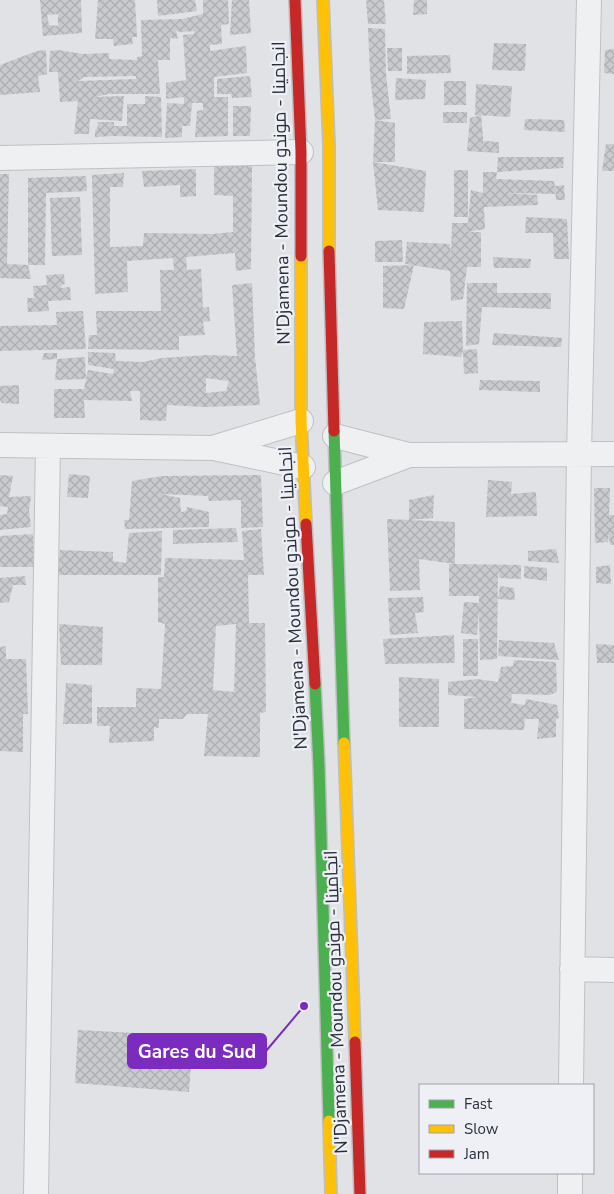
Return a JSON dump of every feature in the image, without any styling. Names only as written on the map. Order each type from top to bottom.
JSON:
[{"type":"main road","name":"N'Djamena - Moundou انجامينا - موندو","points":[[295,0],[301,152],[301,421],[319,766],[331,1194]]},
{"type":"main road","name":"N'Djamena - Moundou انجامينا - موندو","points":[[323,0],[329,145],[328,200],[335,483],[360,1194]]},
{"type":"street","points":[[570,1084],[579,454],[589,0]]},
{"type":"street","points":[[0,158],[301,152]]},
{"type":"street","points":[[214,448],[301,421]]},
{"type":"street","points":[[334,436],[409,455],[614,454]]},
{"type":"street","points":[[0,445],[214,448],[303,467]]},
{"type":"street","points":[[36,1194],[48,446]]},
{"type":"street","points":[[335,483],[409,455]]},
{"type":"street","points":[[572,969],[614,970]]},
{"type":"street","points":[[570,1174],[570,1194]]},
{"type":"building","points":[[40,0],[81,0],[82,33],[43,36]],"holes":[[[58,14],[58,26],[49,25],[47,15]]]},
{"type":"building","points":[[98,0],[135,0],[137,37],[132,37],[133,44],[114,46],[113,39],[95,39]]},
{"type":"building","points":[[157,0],[195,0],[197,11],[158,16]]},
{"type":"building","points":[[203,0],[228,0],[229,24],[221,25],[222,44],[210,45],[210,51],[246,46],[247,73],[214,77],[214,97],[228,97],[228,136],[195,137],[197,111],[203,110],[203,103],[192,103],[190,126],[182,126],[182,137],[165,138],[167,103],[184,104],[184,97],[166,99],[166,83],[186,80],[183,35],[194,34],[194,31],[176,31],[178,39],[170,38],[170,60],[158,60],[160,94],[109,94],[94,97],[124,96],[122,121],[90,119],[89,134],[74,134],[78,101],[60,102],[58,72],[49,72],[50,51],[58,50],[83,54],[109,53],[109,59],[137,60],[137,57],[142,56],[141,20],[182,19],[203,14]],"holes":[[[136,76],[136,79],[78,81],[84,77]]]},
{"type":"building","points":[[232,0],[249,0],[251,33],[230,35]]},
{"type":"building","points":[[366,0],[384,0],[386,24],[368,24]]},
{"type":"building","points":[[414,0],[427,0],[427,14],[413,15]]},
{"type":"building","points":[[368,28],[385,29],[386,74],[391,119],[375,120],[370,75]]},
{"type":"building","points":[[494,43],[526,44],[525,71],[492,70]]},
{"type":"building","points":[[387,48],[402,48],[402,71],[388,71]]},
{"type":"building","points":[[614,49],[614,74],[604,73],[605,50]]},
{"type":"building","points":[[46,50],[47,74],[38,76],[40,92],[0,95],[0,65],[37,51]]},
{"type":"building","points":[[450,55],[451,73],[407,74],[407,56]]},
{"type":"building","points":[[250,76],[252,97],[232,98],[231,94],[217,94],[217,79]]},
{"type":"building","points":[[396,78],[426,80],[425,99],[395,100]]},
{"type":"building","points":[[444,81],[466,81],[466,105],[444,105]]},
{"type":"building","points":[[476,84],[512,86],[510,117],[475,115]]},
{"type":"building","points":[[145,96],[161,97],[162,137],[95,137],[98,122],[114,122],[114,126],[127,126],[127,104],[145,104]]},
{"type":"building","points":[[233,106],[251,106],[250,136],[233,136]]},
{"type":"building","points":[[443,112],[467,112],[467,123],[443,123]]},
{"type":"building","points":[[481,115],[484,148],[484,141],[499,142],[499,153],[467,151],[470,118]]},
{"type":"building","points":[[525,119],[564,120],[565,132],[524,130]]},
{"type":"building","points":[[375,120],[395,123],[395,162],[373,162]]},
{"type":"building","points":[[606,144],[614,144],[614,171],[602,171]]},
{"type":"building","points":[[498,157],[564,157],[563,168],[497,172]]},
{"type":"building","points":[[252,162],[251,269],[236,271],[235,253],[186,257],[187,270],[201,269],[203,308],[209,307],[210,321],[203,322],[205,335],[179,336],[179,350],[88,349],[89,335],[97,335],[96,311],[161,311],[160,270],[174,270],[173,258],[127,261],[128,292],[95,294],[92,175],[124,173],[123,187],[110,187],[110,247],[143,246],[144,233],[213,234],[233,232],[233,196],[214,195],[214,164]]},
{"type":"building","points":[[373,162],[426,171],[424,212],[378,210]]},
{"type":"building","points":[[196,169],[196,196],[180,197],[180,185],[144,187],[142,171]]},
{"type":"building","points":[[454,170],[468,170],[468,217],[454,217]]},
{"type":"building","points":[[483,172],[497,172],[496,179],[554,181],[556,194],[505,193],[537,195],[538,205],[484,207],[485,229],[467,232],[481,232],[481,267],[467,267],[463,299],[451,301],[450,271],[405,264],[407,242],[450,244],[451,255],[452,223],[468,223],[471,190],[483,193]]},
{"type":"building","points":[[0,174],[9,174],[7,264],[28,265],[31,279],[0,278]]},
{"type":"building","points":[[86,176],[87,191],[46,193],[45,265],[28,265],[28,178]]},
{"type":"building","points":[[564,185],[565,200],[556,200],[555,186]]},
{"type":"building","points":[[80,197],[82,255],[52,256],[50,198]]},
{"type":"building","points":[[526,217],[567,219],[569,259],[554,259],[553,233],[525,233]]},
{"type":"building","points":[[402,240],[403,262],[375,262],[375,241]]},
{"type":"building","points":[[493,257],[531,259],[530,268],[494,268]]},
{"type":"building","points":[[414,265],[404,309],[383,308],[383,266]]},
{"type":"building","points":[[64,274],[65,284],[61,288],[70,287],[71,300],[48,301],[49,311],[28,312],[27,298],[34,298],[33,286],[47,285],[46,275]]},
{"type":"building","points":[[252,283],[255,357],[260,405],[205,407],[167,405],[166,421],[140,420],[140,391],[130,391],[132,401],[84,400],[85,418],[54,418],[54,389],[84,389],[88,370],[113,374],[114,369],[88,365],[88,352],[115,353],[116,361],[143,362],[162,358],[207,355],[237,356],[232,285]],"holes":[[[206,378],[229,381],[226,391],[206,393]]]},
{"type":"building","points":[[467,283],[497,283],[497,293],[551,293],[551,309],[482,307],[479,344],[466,346]]},
{"type":"building","points":[[83,311],[86,349],[0,351],[0,326],[57,325],[56,312]]},
{"type":"building","points":[[462,321],[463,350],[461,357],[423,354],[424,322]]},
{"type":"building","points":[[494,333],[562,338],[561,347],[492,345]]},
{"type":"building","points":[[477,349],[478,373],[464,374],[463,350]]},
{"type":"building","points":[[44,353],[57,353],[57,359],[42,360]]},
{"type":"building","points":[[85,357],[86,379],[55,380],[57,359]]},
{"type":"building","points":[[480,380],[540,381],[540,392],[479,390]]},
{"type":"building","points":[[19,385],[19,404],[2,403],[0,400],[0,386]]},
{"type":"building","points":[[69,474],[90,476],[88,498],[67,497]]},
{"type":"building","points":[[0,475],[13,476],[9,497],[31,496],[29,510],[31,527],[0,530],[0,515],[7,514],[8,507],[0,506]]},
{"type":"building","points":[[261,475],[263,527],[241,528],[241,500],[209,501],[208,496],[161,494],[180,498],[181,512],[186,511],[187,507],[209,512],[209,527],[125,529],[124,520],[129,520],[132,481],[162,476]]},
{"type":"building","points":[[488,480],[512,482],[511,494],[536,492],[537,516],[486,517]]},
{"type":"building","points":[[594,488],[610,488],[609,515],[614,515],[614,545],[610,545],[609,534],[608,542],[595,543]]},
{"type":"building","points":[[434,495],[433,518],[409,520],[409,500]]},
{"type":"building","points":[[387,519],[455,522],[455,564],[419,559],[420,590],[390,591]]},
{"type":"building","points":[[236,528],[238,542],[173,544],[173,530]]},
{"type":"building","points":[[261,529],[264,575],[248,575],[249,623],[265,623],[266,712],[260,713],[260,757],[204,756],[208,714],[187,714],[183,719],[159,719],[159,728],[154,727],[154,741],[109,743],[110,726],[97,726],[97,707],[136,707],[136,688],[161,689],[165,624],[158,622],[158,577],[164,577],[165,558],[244,560],[242,531]],"holes":[[[236,624],[234,692],[213,690],[216,626]]]},
{"type":"building","points":[[162,531],[161,575],[58,575],[60,550],[113,552],[113,561],[126,563],[129,533]]},
{"type":"building","points":[[33,534],[34,567],[0,567],[0,536]]},
{"type":"building","points":[[556,549],[559,563],[528,561],[528,551]]},
{"type":"building","points":[[449,564],[521,565],[521,579],[499,578],[498,568],[497,659],[480,660],[479,610],[477,635],[461,633],[464,602],[479,603],[479,596],[449,596]]},
{"type":"building","points":[[610,565],[611,584],[596,583],[596,567]]},
{"type":"building","points":[[524,566],[547,568],[547,581],[524,578]]},
{"type":"building","points":[[25,576],[26,585],[13,585],[9,602],[0,603],[0,578]]},
{"type":"building","points":[[500,586],[514,588],[515,600],[498,599]]},
{"type":"building","points":[[423,597],[424,612],[415,613],[418,633],[390,635],[388,598]]},
{"type":"building","points":[[59,624],[103,627],[102,665],[61,665]]},
{"type":"building","points":[[454,635],[455,663],[385,664],[383,639]]},
{"type":"building","points":[[463,639],[478,639],[478,676],[463,676]]},
{"type":"building","points":[[499,640],[554,643],[559,660],[498,656]]},
{"type":"building","points":[[596,644],[614,645],[614,663],[597,663]]},
{"type":"building","points":[[6,646],[6,659],[26,659],[28,714],[23,714],[23,752],[0,751],[0,647]]},
{"type":"building","points":[[514,660],[556,662],[557,692],[550,695],[512,694],[511,703],[525,705],[526,699],[557,705],[559,718],[556,719],[556,737],[537,739],[539,719],[525,719],[524,730],[464,729],[464,699],[478,697],[448,695],[448,682],[477,679],[498,682],[501,667],[513,666]]},
{"type":"building","points":[[399,677],[439,679],[439,727],[399,727]]},
{"type":"building","points":[[66,683],[92,685],[92,724],[63,724]]},
{"type":"building","points":[[78,1030],[193,1036],[189,1092],[75,1083]]},
{"type":"traffic: fast","points":[[334,431],[344,743]]},
{"type":"traffic: fast","points":[[315,684],[329,1121]]},
{"type":"traffic: slow","points":[[323,0],[329,145],[329,251]]},
{"type":"traffic: slow","points":[[301,256],[301,421],[306,524]]},
{"type":"traffic: slow","points":[[344,743],[355,1042]]},
{"type":"traffic: slow","points":[[329,1121],[331,1194]]},
{"type":"traffic: jam","points":[[295,0],[301,152],[301,256]]},
{"type":"traffic: jam","points":[[329,251],[334,431]]},
{"type":"traffic: jam","points":[[306,524],[315,684]]},
{"type":"traffic: jam","points":[[355,1042],[360,1194]]},
{"type":"place","name":"Gares du Sud","points":[[304,1006]]}]
